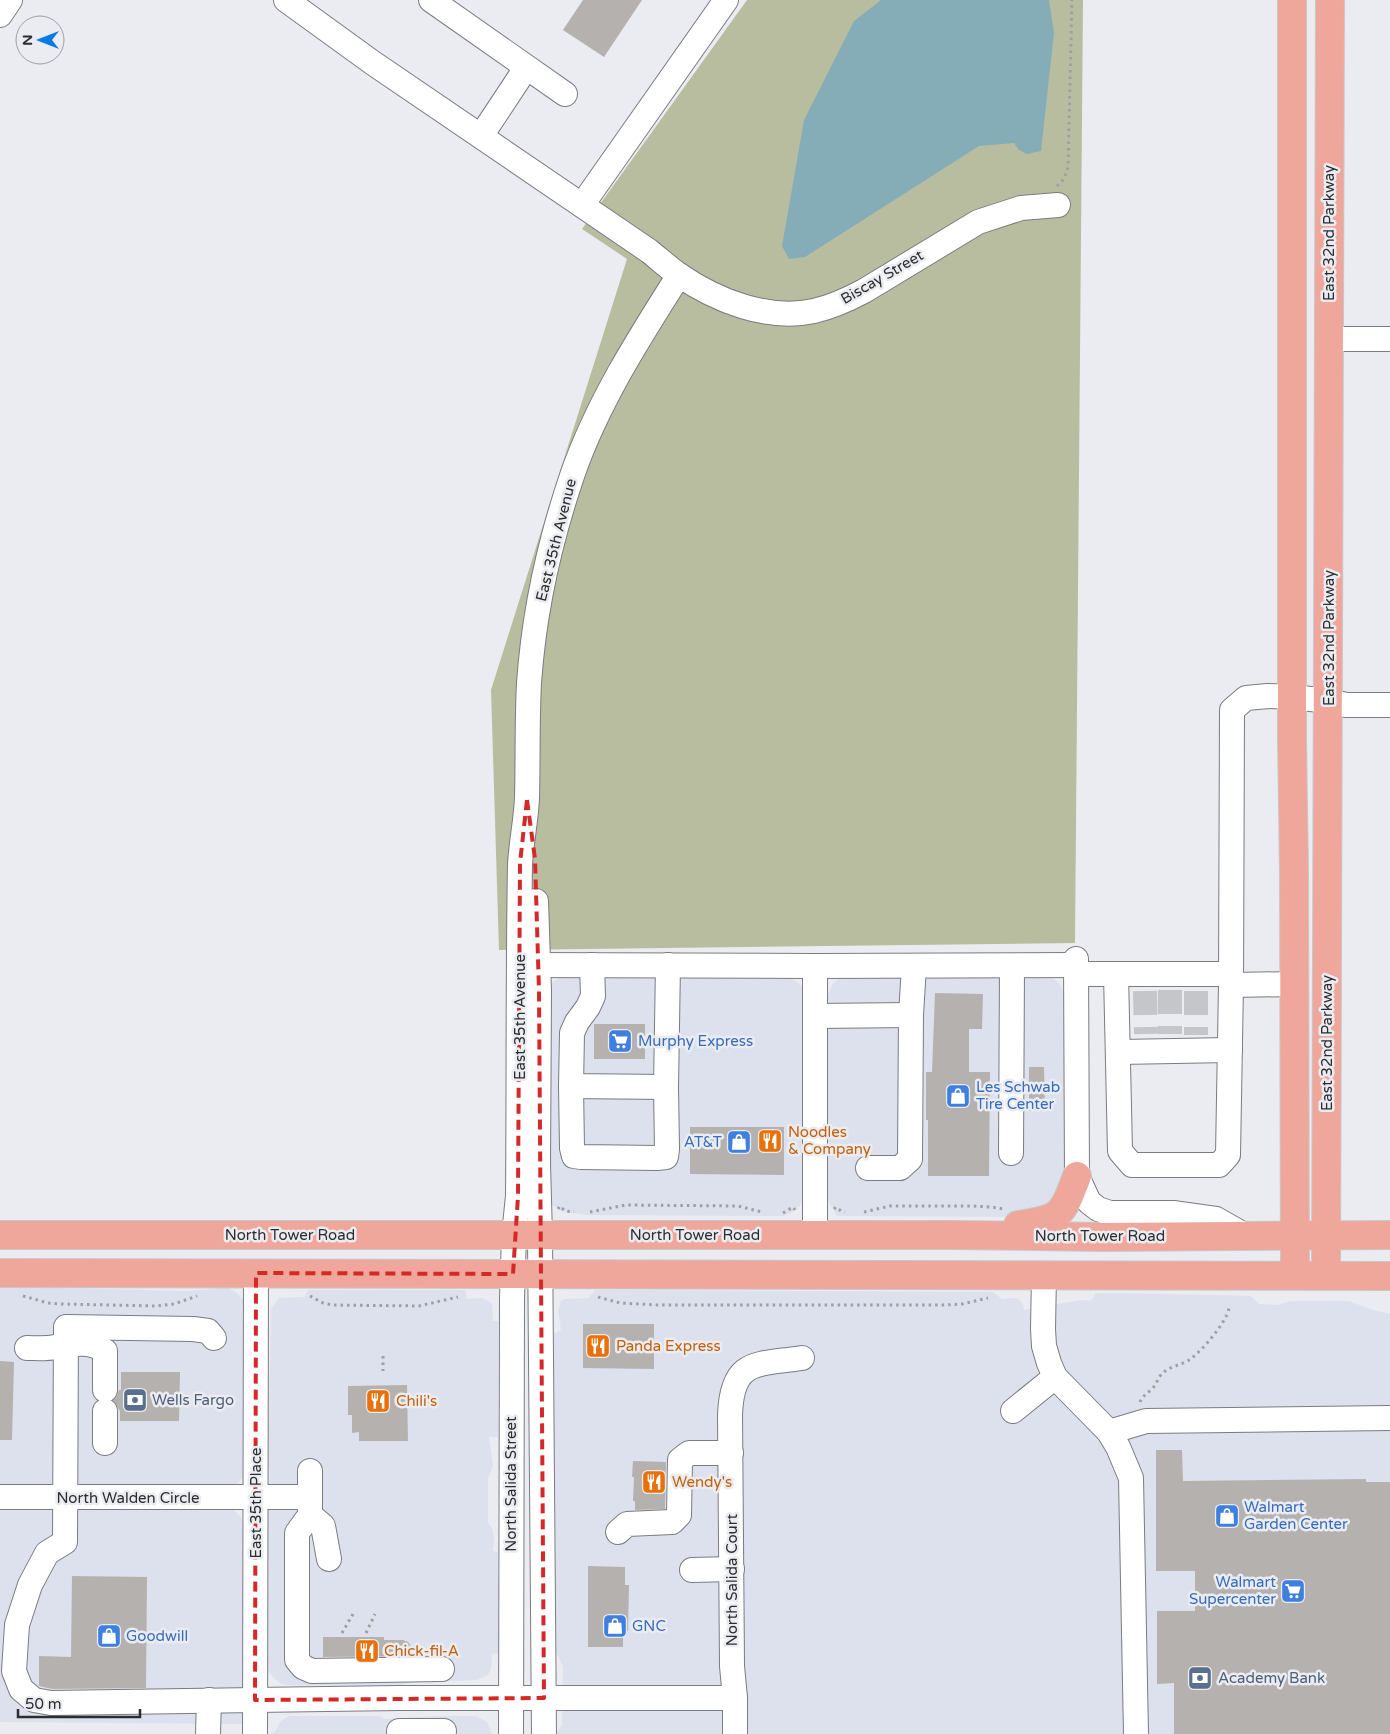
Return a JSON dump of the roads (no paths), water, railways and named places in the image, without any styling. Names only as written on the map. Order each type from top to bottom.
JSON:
[{"type":"main road","points":[[1292,0],[1292,697],[1295,1275]]},
{"type":"main road","name":"East 32nd Parkway","points":[[1326,1275],[1330,0]]},
{"type":"main road","points":[[953,1234],[1040,1222],[1054,1217],[1065,1208],[1077,1176]]},
{"type":"main road","name":"North Tower Road","points":[[0,1235],[815,1236],[953,1234],[1103,1237],[1390,1235]]},
{"type":"main road","points":[[0,1273],[1390,1276]]},
{"type":"street","points":[[0,14],[10,0]]},
{"type":"street","name":"Biscay Street","points":[[286,0],[373,63],[654,254],[679,275],[721,298],[754,309],[784,313],[814,311],[864,291],[978,222],[1021,208],[1058,205]]},
{"type":"street","points":[[431,0],[565,94]]},
{"type":"street","points":[[582,205],[726,0]]},
{"type":"street","points":[[481,136],[526,68]]},
{"type":"street","name":"East 35th Avenue","points":[[527,1235],[518,1196],[529,965],[520,863],[527,800],[529,682],[534,640],[547,564],[574,471],[622,366],[679,275]]},
{"type":"street","points":[[1328,339],[1390,339]]},
{"type":"street","points":[[1116,974],[1120,1151],[1132,1165],[1219,1165],[1228,1155],[1232,710],[1246,698],[1292,697],[1346,705],[1390,705]]},
{"type":"street","points":[[529,965],[1076,966],[1145,982],[1196,982],[1231,979],[1294,984]]},
{"type":"street","points":[[592,965],[593,996],[572,1034],[572,1148],[574,1156],[657,1158],[666,1156],[667,1149],[668,965]]},
{"type":"street","points":[[815,966],[815,1236]]},
{"type":"street","points":[[868,1168],[900,1168],[910,1159],[911,1015],[914,966]]},
{"type":"street","points":[[1011,1153],[1012,966]]},
{"type":"street","points":[[1076,966],[1077,1176],[1090,1202],[1098,1209],[1110,1213],[1173,1213],[1216,1219],[1246,1236]]},
{"type":"street","points":[[815,1016],[911,1015]]},
{"type":"street","points":[[1118,1052],[1146,1043],[1196,1043],[1230,1050]]},
{"type":"street","points":[[572,1086],[666,1086]]},
{"type":"street","name":"North Salida Street","points":[[511,1734],[510,1500],[513,1274],[527,1235]]},
{"type":"street","name":"North Salida Street","points":[[527,1235],[540,1274],[544,1734]]},
{"type":"street","name":"East 35th Place","points":[[255,1734],[256,1273]]},
{"type":"street","points":[[1044,1274],[1044,1346],[1055,1377],[1109,1432],[1118,1447],[1130,1478],[1136,1734]]},
{"type":"street","points":[[214,1338],[208,1331],[193,1329],[66,1327],[65,1542],[47,1553],[30,1585],[16,1625],[14,1671],[21,1689],[34,1700],[51,1703],[209,1700],[735,1698]]},
{"type":"street","points":[[27,1348],[54,1347],[66,1344],[98,1345],[105,1351],[105,1443]]},
{"type":"street","name":"North Salida Court","points":[[735,1734],[735,1698],[732,1666],[732,1392],[744,1369],[753,1365],[802,1358]]},
{"type":"street","points":[[1013,1411],[1055,1377]]},
{"type":"street","points":[[1109,1432],[1146,1421],[1390,1418]]},
{"type":"street","points":[[1366,1419],[1390,1424]]},
{"type":"street","points":[[1366,1419],[1390,1429]]},
{"type":"street","points":[[624,1528],[672,1522],[678,1515],[680,1460],[688,1453],[731,1453]]},
{"type":"street","points":[[310,1471],[297,1660],[303,1667],[312,1671],[442,1669]]},
{"type":"street","name":"North Walden Circle","points":[[0,1497],[256,1498],[306,1515]]},
{"type":"street","points":[[306,1515],[323,1526],[329,1559]]},
{"type":"street","points":[[692,1570],[732,1569]]},
{"type":"street","points":[[208,1734],[209,1700]]},
{"type":"street","points":[[399,1731],[444,1731]]},
{"type":"water","points":[[881,0],[1049,0],[1054,33],[1041,151],[1027,154],[1019,150],[1014,143],[979,146],[805,257],[789,259],[782,246],[804,120],[854,21]]},
{"type":"tunnel","points":[[1170,990],[1170,1034]]},
{"type":"tunnel","points":[[1145,991],[1146,1034]]},
{"type":"tunnel","points":[[1196,991],[1196,1035]]},
{"type":"place","name":"Murphy Express","points":[[620,1041]]},
{"type":"place","name":"Les Schwab Tire Center","points":[[958,1096]]},
{"type":"place","name":"Noodles & Company","points":[[770,1141]]},
{"type":"place","name":"AT&T","points":[[739,1142]]},
{"type":"place","name":"Panda Express","points":[[598,1346]]},
{"type":"place","name":"Wells Fargo","points":[[135,1400]]},
{"type":"place","name":"Chili's","points":[[378,1401]]},
{"type":"place","name":"Wendy's","points":[[654,1482]]},
{"type":"place","name":"Walmart Garden Center","points":[[1227,1516]]},
{"type":"place","name":"Walmart Supercenter","points":[[1293,1591]]},
{"type":"place","name":"GNC","points":[[615,1626]]},
{"type":"place","name":"Goodwill","points":[[109,1636]]},
{"type":"place","name":"Chick-fil-A","points":[[367,1651]]},
{"type":"place","name":"Academy Bank","points":[[1200,1678]]}]
